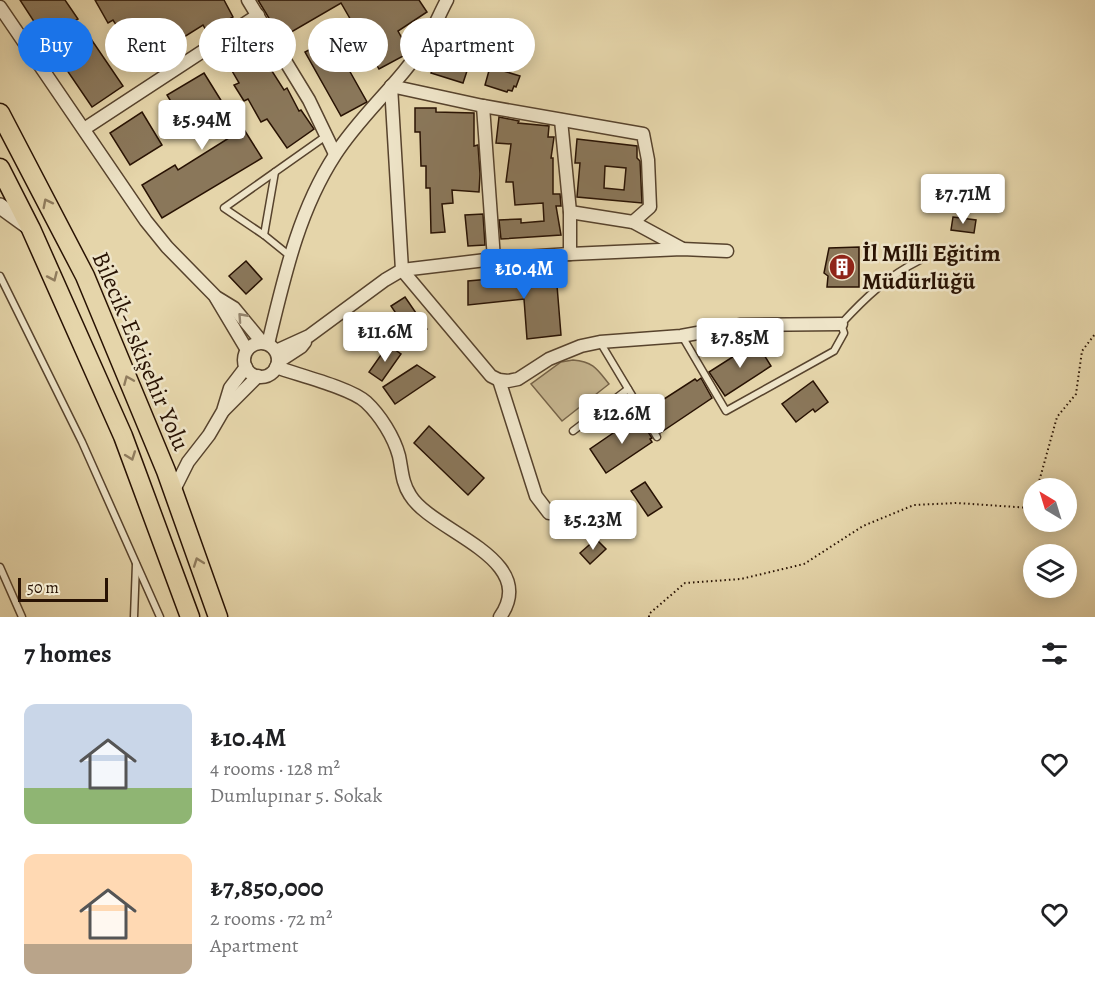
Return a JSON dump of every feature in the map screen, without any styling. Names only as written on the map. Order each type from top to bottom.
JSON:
[{"type":"main road","name":"Bilecik-Eskişehir Yolu","points":[[0,112],[85,276],[173,492],[218,617]]},
{"type":"main road","name":"Bilecik-Eskişehir Yolu","points":[[0,168],[32,229],[123,436],[190,617]]},
{"type":"street","points":[[248,0],[309,100],[335,154]]},
{"type":"street","points":[[447,0],[426,42],[335,154],[311,199],[290,256],[272,353],[269,375],[258,376],[246,367],[245,355],[251,346],[272,353],[366,401],[386,427],[398,453],[404,484],[411,498],[493,558],[507,580],[509,598],[500,617]]},
{"type":"street","points":[[0,7],[146,221],[167,247],[216,297],[247,350]]},
{"type":"street","points":[[84,129],[258,15]]},
{"type":"street","points":[[391,86],[483,106],[643,134],[648,160],[650,207],[633,222]]},
{"type":"street","points":[[391,86],[402,270],[491,376],[499,380],[518,379],[549,359],[573,349],[600,342],[681,336],[741,325],[841,324]]},
{"type":"street","points":[[483,106],[494,259]]},
{"type":"street","points":[[561,120],[570,212],[570,254]]},
{"type":"street","points":[[0,206],[32,229]]},
{"type":"street","points":[[570,212],[633,222],[682,249]]},
{"type":"street","points":[[272,353],[309,336],[402,270],[494,259],[570,254],[682,249],[727,251]]},
{"type":"street","points":[[216,297],[234,308],[272,353]]},
{"type":"street","points":[[223,411],[230,388],[246,367]]},
{"type":"street","points":[[173,492],[188,462],[223,411],[258,376]]},
{"type":"street","points":[[499,380],[536,496],[549,513],[582,510]]},
{"type":"lane","points":[[290,256],[224,208],[326,136]]},
{"type":"lane","points":[[264,235],[275,171]]},
{"type":"lane","points":[[681,336],[726,411],[834,351],[844,333],[841,324],[878,287],[920,260]]},
{"type":"lane","points":[[0,276],[82,442],[160,617]]},
{"type":"lane","points":[[600,342],[657,437]]},
{"type":"lane","points":[[573,431],[628,389]]},
{"type":"lane","points":[[134,617],[136,562]]},
{"type":"lane","points":[[0,567],[22,617]]},
{"type":"path","points":[[1040,478],[1057,417],[1076,394],[1082,351],[1095,334]]},
{"type":"path","points":[[649,617],[649,614],[685,583],[741,579],[804,564],[862,526],[914,505],[957,503],[1023,507]]},
{"type":"shaded area","points":[[573,360],[586,362],[594,367],[609,384],[562,421],[531,384],[561,362]]},
{"type":"building","points":[[20,0],[65,0],[77,18],[32,18]]},
{"type":"building","points":[[95,0],[224,0],[233,17],[199,18],[199,28],[187,35],[187,18],[105,18]]},
{"type":"building","points":[[258,0],[419,0],[427,12],[418,18],[400,18],[398,31],[400,58],[388,64],[388,18],[350,18],[341,3],[315,18],[308,18],[308,22],[296,29],[296,18],[269,18]]},
{"type":"building","points":[[93,42],[105,60],[105,72],[113,72],[123,86],[92,107],[68,72],[93,72]]},
{"type":"building","points":[[233,72],[273,72],[284,90],[287,88],[299,111],[301,110],[314,129],[287,148],[267,119],[261,122],[248,99],[244,101],[234,85],[239,83]]},
{"type":"building","points":[[316,72],[350,72],[367,102],[341,116]]},
{"type":"building","points":[[431,72],[467,72],[463,83]]},
{"type":"building","points":[[489,72],[507,72],[520,76],[512,91],[507,92],[485,85]]},
{"type":"building","points":[[204,73],[235,123],[238,120],[262,158],[162,218],[142,185],[175,165],[178,170],[229,138],[215,116],[190,132],[185,125],[192,107],[176,110],[167,95]]},
{"type":"building","points":[[415,108],[436,108],[436,112],[474,113],[474,146],[478,145],[480,174],[479,192],[452,190],[453,203],[442,204],[445,232],[431,233],[430,188],[426,188],[426,166],[421,166],[420,132],[415,132]]},
{"type":"building","points":[[142,112],[162,145],[130,165],[110,133]]},
{"type":"building","points":[[499,117],[519,121],[518,123],[549,126],[548,137],[554,137],[551,158],[553,158],[553,194],[560,194],[561,206],[556,206],[561,235],[501,239],[499,220],[521,219],[521,223],[544,221],[543,203],[515,205],[513,182],[506,182],[511,144],[496,143]]},
{"type":"building","points":[[577,139],[637,146],[642,203],[577,197],[580,163],[575,163]],"holes":[[[605,166],[626,168],[624,190],[604,188]]]},
{"type":"building","points":[[483,214],[485,245],[468,246],[465,215]]},
{"type":"building","points":[[953,217],[976,220],[974,233],[951,230]]},
{"type":"building","name":"İl Milli Eğitim Müdürlüğü","points":[[859,247],[859,287],[827,287],[828,276],[824,273],[829,248]]},
{"type":"building","points":[[246,261],[262,279],[246,294],[229,276]]},
{"type":"building","points":[[556,273],[561,335],[527,339],[524,299],[468,305],[468,281]]},
{"type":"building","points":[[405,297],[427,329],[413,339],[391,306]]},
{"type":"building","points":[[756,342],[771,366],[725,396],[709,372]]},
{"type":"building","points":[[388,345],[401,354],[382,381],[369,372]]},
{"type":"building","points":[[417,365],[435,377],[395,404],[383,387]]},
{"type":"building","points":[[701,378],[712,398],[660,433],[647,410],[695,379],[697,381]]},
{"type":"building","points":[[813,381],[828,402],[815,412],[813,409],[796,422],[782,404]]},
{"type":"building","points":[[638,416],[652,438],[650,439],[652,442],[606,473],[590,449]]},
{"type":"building","points":[[429,426],[484,478],[468,495],[414,443]]},
{"type":"building","points":[[645,482],[662,507],[648,516],[631,491]]},
{"type":"building","points":[[596,539],[606,549],[590,564],[580,553]]},
{"type":"place","name":"İl Milli Eğitim Müdürlüğü","points":[[842,267]]}]
